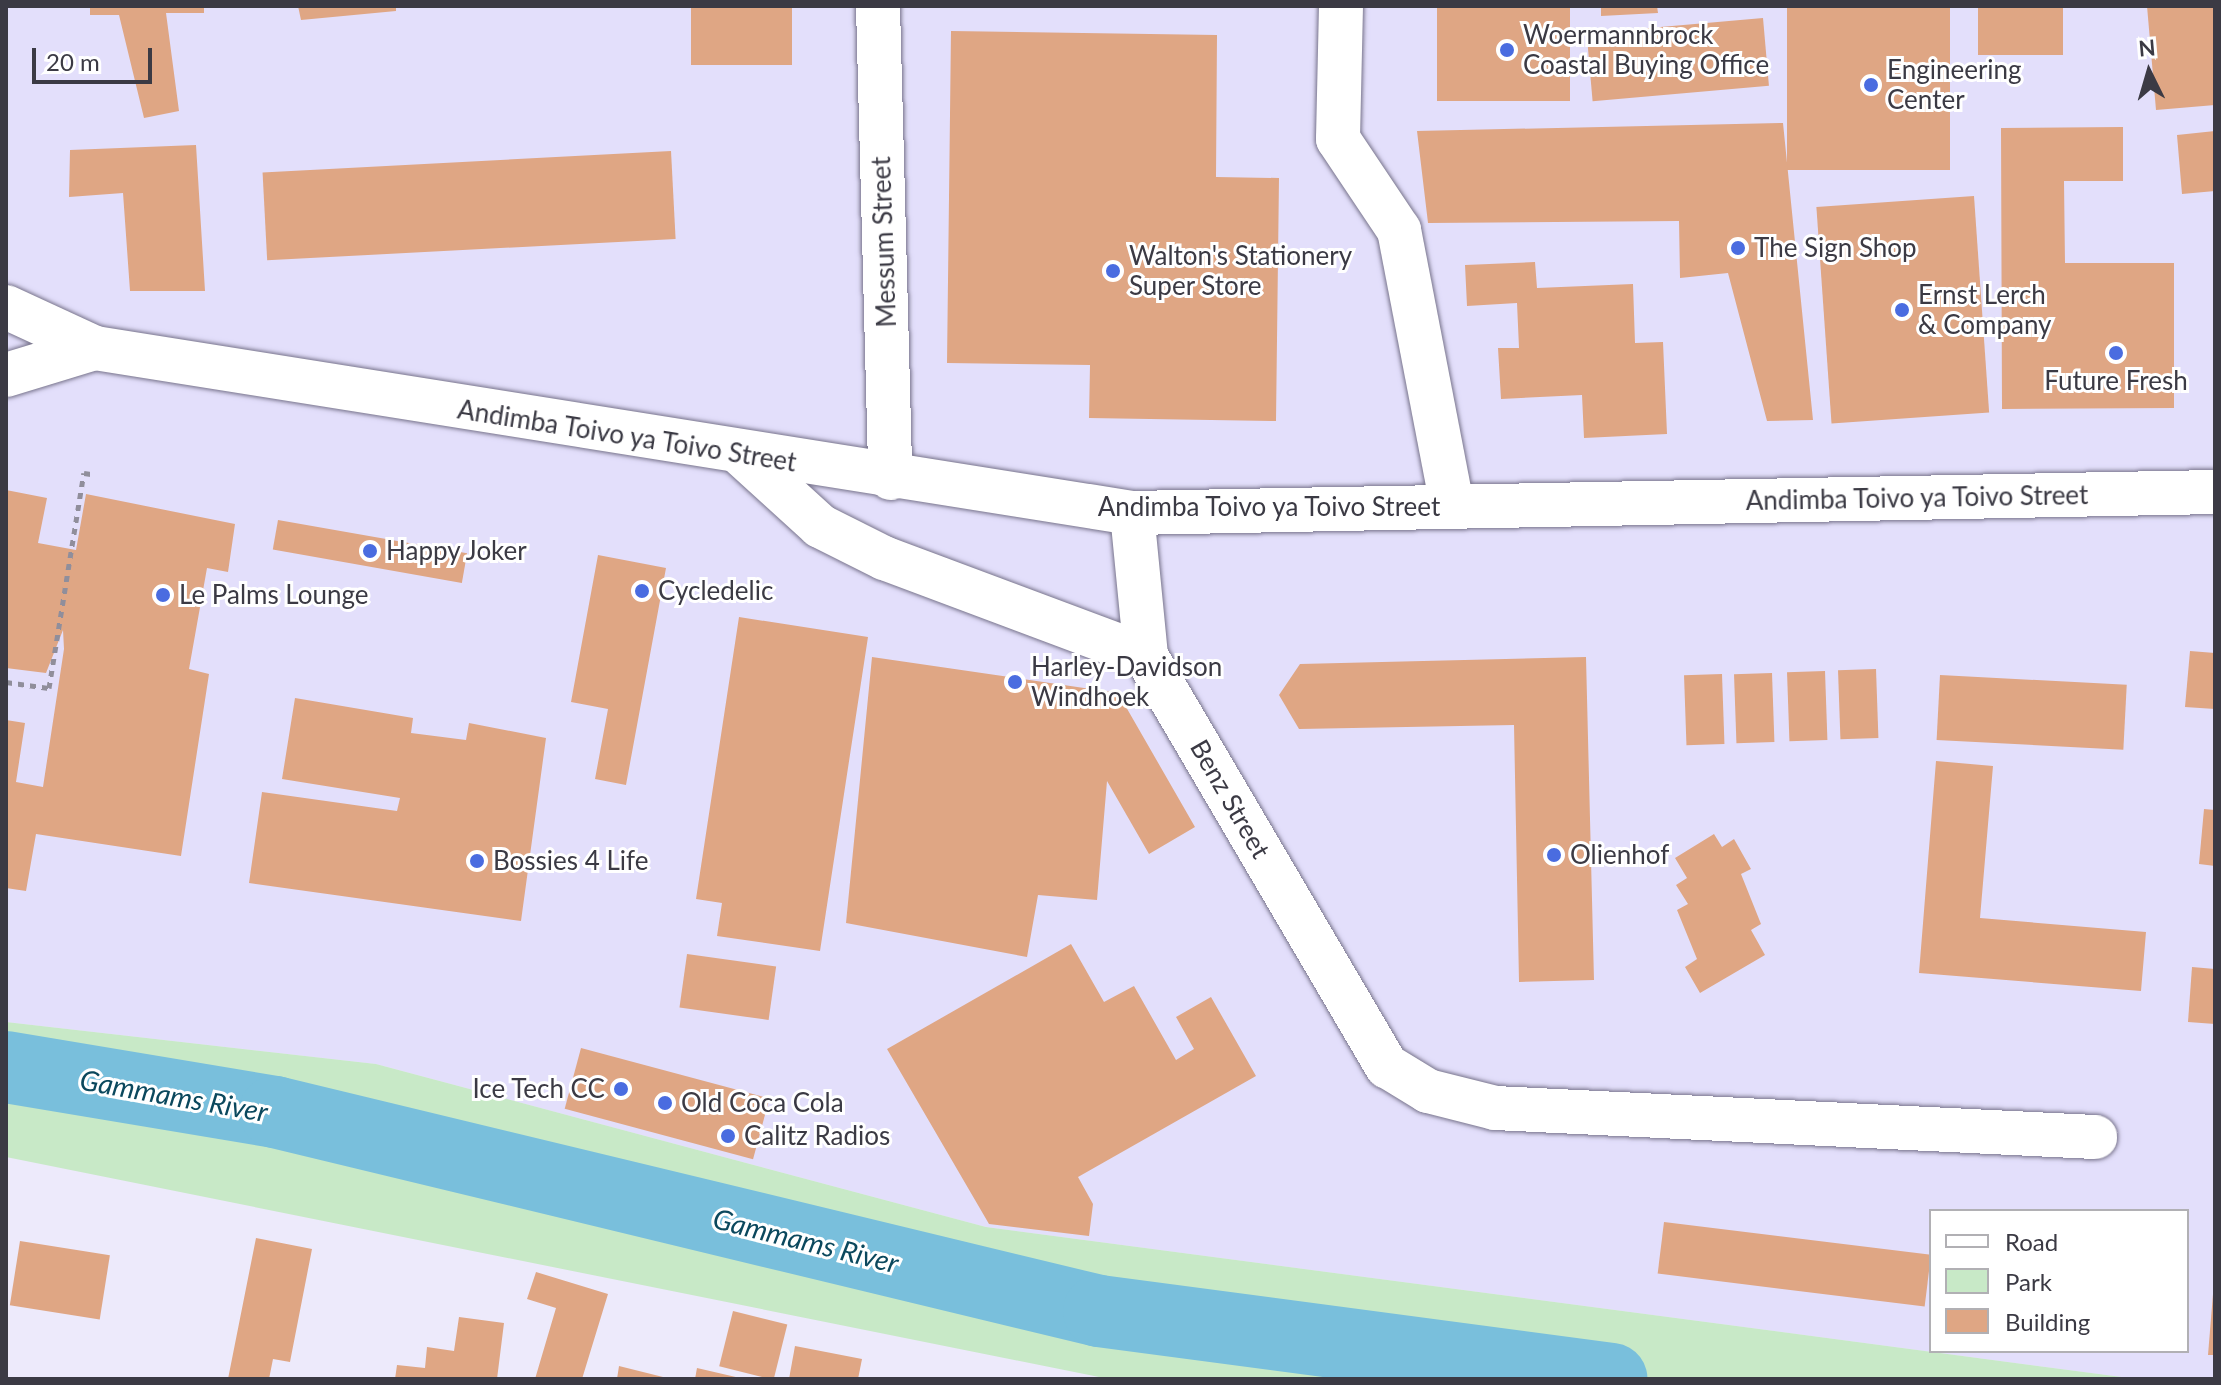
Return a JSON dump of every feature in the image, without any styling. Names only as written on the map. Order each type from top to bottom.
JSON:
[{"type":"street","name":"Messum Street","points":[[878,6],[890,478]]},
{"type":"street","points":[[1341,6],[1338,139],[1399,230],[1452,506]]},
{"type":"street","name":"Andimba Toivo ya Toivo Street","points":[[6,307],[95,348],[890,478],[1132,513],[2215,492]]},
{"type":"street","name":"Andimba Toivo ya Toivo Street","points":[[6,375],[95,348]]},
{"type":"street","points":[[741,454],[820,526],[871,552],[1146,656]]},
{"type":"street","name":"Benz Street","points":[[1132,513],[1146,656],[1387,1066],[1428,1091],[1495,1108],[2095,1137]]},
{"type":"path","points":[[6,682],[49,688],[84,473],[91,474]]},
{"type":"shaded area","points":[[6,6],[2215,6],[2215,1379],[2137,1379],[1940,1353],[2189,1353],[2189,1209],[1929,1209],[1929,1352],[986,1227],[376,1064],[6,1022]]},
{"type":"green space","points":[[6,1022],[376,1064],[986,1227],[2137,1379],[1109,1379],[6,1157]]},
{"type":"building","points":[[90,6],[204,6],[204,13],[166,13],[179,111],[144,118],[119,15],[90,15]]},
{"type":"building","points":[[298,6],[396,6],[396,11],[301,20]]},
{"type":"building","points":[[691,6],[792,6],[792,65],[691,65]]},
{"type":"building","name":"Woermannbrock Coastal Buying Office","points":[[1437,6],[1570,6],[1570,101],[1437,101]]},
{"type":"building","points":[[1601,6],[1657,6],[1658,13],[1601,16]]},
{"type":"building","name":"Engineering Center","points":[[1787,6],[1950,6],[1950,170],[1787,170]]},
{"type":"building","points":[[1978,6],[2063,6],[2063,55],[1978,55]]},
{"type":"building","points":[[2147,6],[2215,6],[2215,105],[2156,110]]},
{"type":"building","points":[[1763,18],[1769,86],[1593,101],[1587,33]]},
{"type":"building","name":"Walton's Stationery Super Store","points":[[951,31],[1217,35],[1216,177],[1279,178],[1276,421],[1089,418],[1090,365],[947,363]]},
{"type":"building","name":"The Sign Shop","points":[[1783,123],[1813,420],[1767,421],[1728,273],[1680,278],[1679,221],[1428,223],[1417,131]]},
{"type":"building","points":[[2123,127],[2123,181],[2064,181],[2065,263],[2174,263],[2174,408],[2002,409],[2001,128]]},
{"type":"building","points":[[2215,131],[2215,191],[2182,194],[2177,135]]},
{"type":"building","points":[[196,145],[205,291],[130,291],[123,193],[69,197],[70,150]]},
{"type":"building","points":[[671,151],[676,239],[267,260],[263,172]]},
{"type":"building","name":"Ernst Lerch & Company","points":[[1974,196],[1989,412],[1832,423],[1816,207]]},
{"type":"building","points":[[1535,262],[1537,288],[1633,284],[1635,343],[1663,342],[1667,434],[1584,438],[1582,395],[1501,399],[1498,348],[1519,348],[1517,303],[1467,306],[1465,265]]},
{"type":"building","points":[[6,490],[47,498],[38,543],[76,550],[86,494],[235,524],[228,572],[207,568],[189,669],[209,674],[181,856],[36,834],[26,891],[6,888],[6,720],[25,723],[16,782],[43,787],[64,649],[63,630],[46,673],[6,668]]},
{"type":"building","name":"Happy Joker","points":[[278,520],[467,553],[462,583],[273,550]]},
{"type":"building","points":[[598,555],[666,568],[626,785],[595,779],[608,709],[571,702]]},
{"type":"building","points":[[739,617],[868,637],[820,951],[717,936],[722,903],[696,899]]},
{"type":"building","points":[[2190,651],[2215,653],[2215,709],[2185,707]]},
{"type":"building","points":[[872,657],[1118,693],[1195,827],[1149,854],[1107,781],[1097,900],[1038,895],[1027,957],[846,923]]},
{"type":"building","name":"Olienhof","points":[[1586,657],[1594,980],[1519,982],[1514,725],[1299,729],[1279,695],[1300,664]]},
{"type":"building","points":[[1876,669],[1878,738],[1840,739],[1838,670]]},
{"type":"building","points":[[1825,671],[1827,740],[1789,741],[1787,672]]},
{"type":"building","points":[[1772,673],[1774,742],[1736,743],[1734,674]]},
{"type":"building","points":[[1722,674],[1724,744],[1686,745],[1684,675]]},
{"type":"building","points":[[1940,675],[2127,685],[2123,750],[1937,740]]},
{"type":"building","points":[[295,698],[413,718],[411,733],[466,740],[469,723],[546,738],[521,921],[249,883],[262,792],[397,811],[400,798],[282,779]]},
{"type":"building","points":[[1936,761],[1993,766],[1980,918],[2146,932],[2141,991],[1919,973]]},
{"type":"building","points":[[2204,809],[2215,810],[2215,866],[2199,864]]},
{"type":"building","points":[[1714,834],[1722,847],[1734,839],[1751,869],[1741,874],[1761,924],[1751,930],[1765,955],[1700,993],[1685,967],[1697,959],[1677,910],[1688,904],[1676,885],[1687,878],[1675,858]]},
{"type":"building","points":[[1071,944],[1104,1002],[1134,986],[1176,1060],[1194,1049],[1176,1017],[1211,997],[1256,1076],[1078,1177],[1093,1204],[1089,1236],[989,1224],[887,1049]]},
{"type":"building","points":[[687,954],[776,967],[769,1020],[679,1007]]},
{"type":"building","points":[[2192,967],[2215,969],[2215,1024],[2188,1022]]},
{"type":"building","name":"Old Coca Cola","points":[[581,1048],[769,1098],[753,1159],[565,1109]]},
{"type":"building","points":[[1664,1222],[1929,1255],[1925,1306],[1658,1274]]},
{"type":"building","points":[[256,1238],[312,1249],[290,1362],[273,1359],[269,1379],[228,1379]]},
{"type":"building","points":[[20,1241],[110,1255],[100,1319],[10,1305]]},
{"type":"building","points":[[536,1272],[608,1294],[582,1379],[535,1379],[556,1308],[527,1299]]},
{"type":"building","points":[[2213,1294],[2215,1355],[2208,1355]]},
{"type":"building","points":[[733,1311],[787,1325],[774,1379],[719,1366]]},
{"type":"building","points":[[459,1317],[504,1323],[497,1379],[395,1379],[397,1365],[425,1368],[427,1347],[454,1351]]},
{"type":"building","points":[[795,1346],[862,1359],[858,1379],[789,1379]]},
{"type":"building","points":[[619,1366],[667,1378],[667,1379],[617,1379]]},
{"type":"building","points":[[697,1368],[740,1378],[740,1379],[695,1379]]},
{"type":"waterway","name":"Gammams River","points":[[6,1067],[275,1112],[1099,1311],[1612,1379]]},
{"type":"place","name":"Woermannbrock Coastal Buying Office","points":[[1507,50]]},
{"type":"place","name":"Engineering Center","points":[[1871,85]]},
{"type":"place","name":"The Sign Shop","points":[[1738,248]]},
{"type":"place","name":"Walton's Stationery Super Store","points":[[1113,271]]},
{"type":"place","name":"Ernst Lerch & Company","points":[[1902,310]]},
{"type":"place","name":"Future Fresh","points":[[2116,353]]},
{"type":"place","name":"Happy Joker","points":[[370,551]]},
{"type":"place","name":"Cycledelic","points":[[642,591]]},
{"type":"place","name":"Le Palms Lounge","points":[[163,595]]},
{"type":"place","name":"Harley-Davidson Windhoek","points":[[1015,682]]},
{"type":"place","name":"Olienhof","points":[[1554,855]]},
{"type":"place","name":"Bossies 4 Life","points":[[477,861]]},
{"type":"place","name":"Ice Tech CC","points":[[621,1089]]},
{"type":"place","name":"Old Coca Cola","points":[[665,1103]]},
{"type":"place","name":"Calitz Radios","points":[[728,1136]]}]
